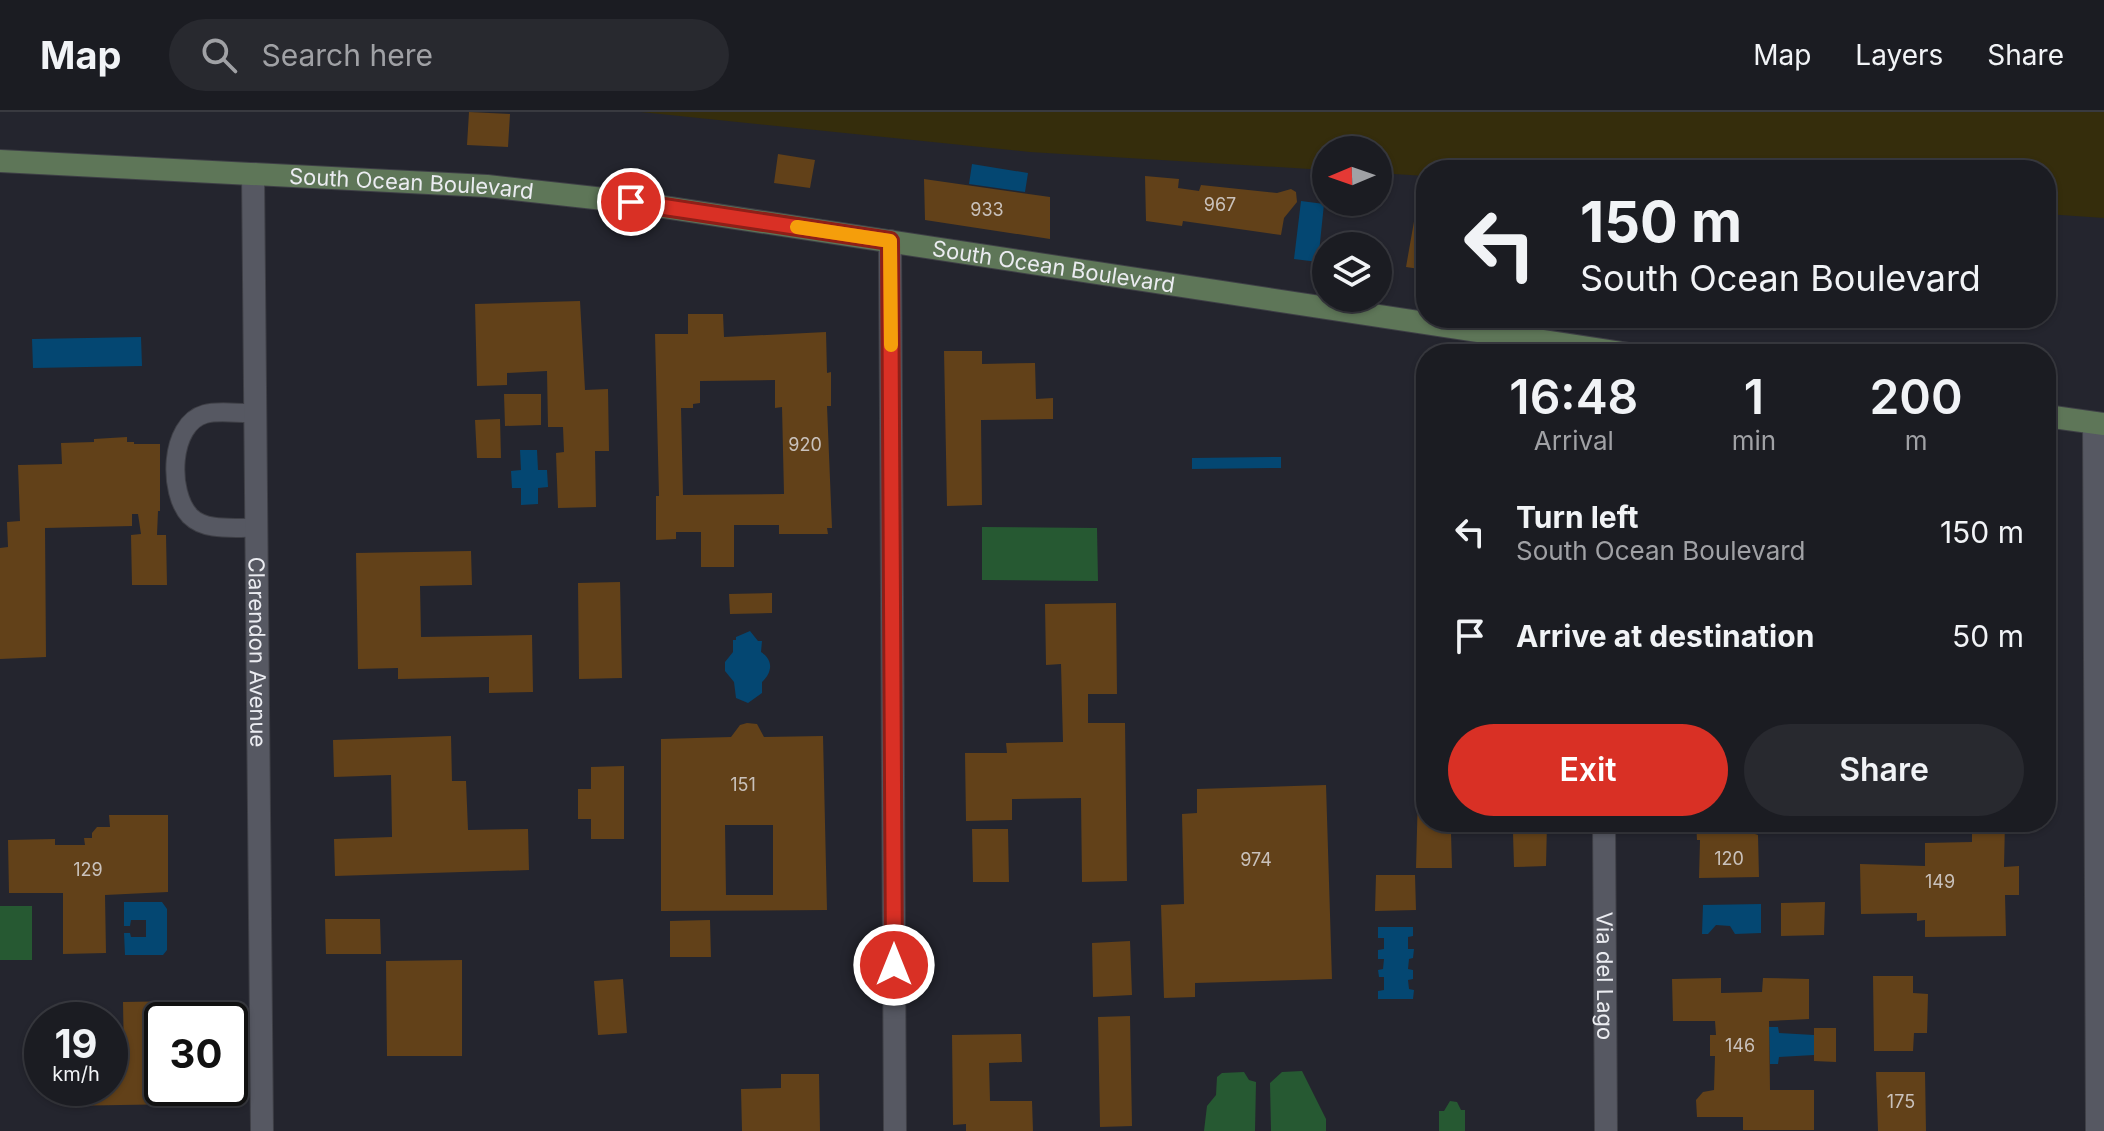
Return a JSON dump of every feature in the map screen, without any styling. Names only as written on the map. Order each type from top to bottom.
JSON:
[{"type":"main road","name":"South Ocean Boulevard","points":[[0,161],[487,186],[631,202],[1416,323]]},
{"type":"main road","name":"South Ocean Boulevard","points":[[1447,328],[1550,344]]},
{"type":"main road","points":[[2056,418],[2099,424]]},
{"type":"street","name":"Clarendon Avenue","points":[[253,174],[262,1131]]},
{"type":"street","points":[[890,241],[895,1131]]},
{"type":"street","points":[[2097,1131],[2099,424]]},
{"type":"street","name":"Via del Lago","points":[[1604,832],[1606,1131]]},
{"type":"lane","points":[[254,413],[204,414],[184,428],[175,453],[177,492],[191,516],[209,527],[256,528]]},
{"type":"green space","points":[[982,527],[1097,528],[1098,581],[982,580]]},
{"type":"green space","points":[[0,906],[32,906],[32,960],[0,960]]},
{"type":"green space","points":[[1302,1071],[1326,1119],[1326,1131],[1271,1131],[1270,1083],[1282,1072]]},
{"type":"green space","points":[[1244,1072],[1249,1080],[1256,1082],[1255,1131],[1204,1131],[1207,1106],[1216,1095],[1217,1077],[1222,1073]]},
{"type":"green space","points":[[1450,1101],[1457,1102],[1461,1110],[1465,1110],[1465,1131],[1439,1131],[1439,1111],[1444,1111]]},
{"type":"sand","points":[[641,112],[2104,112],[2104,218],[2056,215],[2056,160],[1416,160],[1416,175],[1392,174],[1392,136],[1312,136],[1312,169],[1030,152]]},
{"type":"water","points":[[972,164],[1028,173],[1025,192],[969,184]]},
{"type":"water","points":[[1301,201],[1312,202],[1312,216],[1323,216],[1321,232],[1312,232],[1312,261],[1294,259]]},
{"type":"water","points":[[141,337],[142,366],[33,368],[32,339]]},
{"type":"water","points":[[520,450],[537,450],[538,470],[547,470],[548,487],[538,488],[538,504],[521,505],[521,488],[512,488],[511,471],[521,470]]},
{"type":"water","points":[[1281,457],[1281,468],[1192,469],[1192,458]]},
{"type":"water","points":[[750,631],[758,641],[762,641],[761,652],[768,659],[770,667],[762,682],[762,693],[748,703],[736,698],[734,682],[725,671],[725,662],[733,652],[733,640]]},
{"type":"water","points":[[124,902],[162,902],[167,909],[167,950],[163,955],[125,955],[124,933],[130,933],[131,937],[146,937],[146,920],[131,920],[130,926],[124,926]]},
{"type":"water","points":[[1761,904],[1761,933],[1735,934],[1730,926],[1716,925],[1708,934],[1702,934],[1703,905]]},
{"type":"water","points":[[1378,927],[1413,927],[1413,936],[1408,937],[1408,949],[1414,949],[1408,969],[1413,970],[1413,979],[1408,980],[1409,989],[1414,990],[1413,999],[1378,999],[1378,991],[1384,990],[1384,977],[1379,977],[1378,970],[1383,969],[1384,959],[1378,959],[1378,950],[1384,949],[1384,938],[1378,938]]},
{"type":"water","points":[[1769,1027],[1778,1027],[1779,1033],[1814,1035],[1814,1055],[1779,1057],[1778,1064],[1770,1064]]},
{"type":"building","points":[[469,112],[510,114],[508,147],[467,145]]},
{"type":"building","points":[[778,154],[815,160],[810,188],[774,183]]},
{"type":"building","points":[[1145,176],[1179,179],[1178,188],[1199,191],[1201,185],[1277,193],[1291,189],[1296,192],[1297,202],[1284,218],[1281,235],[1183,221],[1182,226],[1146,221]]},
{"type":"building","points":[[924,179],[1050,197],[1050,239],[925,220]]},
{"type":"building","points":[[1416,210],[1416,268],[1406,267]]},
{"type":"building","points":[[580,301],[585,390],[608,389],[609,451],[595,451],[596,507],[558,508],[556,453],[564,452],[563,427],[548,427],[547,371],[507,373],[507,385],[477,386],[475,304]]},
{"type":"building","points":[[688,314],[723,314],[724,337],[826,332],[827,373],[831,372],[831,406],[827,406],[832,528],[827,528],[828,534],[779,534],[779,525],[734,525],[734,567],[701,567],[701,532],[676,532],[676,539],[656,540],[656,496],[659,496],[655,334],[688,334]],"holes":[[[775,380],[775,408],[782,407],[784,494],[683,495],[681,408],[693,408],[693,404],[700,403],[700,381]]]},
{"type":"building","points":[[944,351],[982,351],[982,364],[1035,363],[1036,399],[1053,398],[1053,419],[981,420],[982,505],[947,506]]},
{"type":"building","points":[[504,394],[541,394],[541,425],[505,426]]},
{"type":"building","points":[[500,419],[501,458],[477,458],[475,420]]},
{"type":"building","points":[[127,437],[127,442],[134,444],[160,444],[157,535],[166,535],[167,585],[132,585],[131,535],[141,534],[138,514],[132,514],[132,526],[45,528],[46,657],[0,659],[0,548],[8,547],[7,522],[20,521],[18,465],[62,464],[61,443]]},
{"type":"building","points":[[471,551],[472,585],[420,586],[421,637],[532,635],[533,692],[489,693],[489,677],[398,679],[398,668],[358,669],[356,553]]},
{"type":"building","points":[[620,582],[622,678],[579,679],[578,583]]},
{"type":"building","points":[[772,593],[772,613],[730,614],[729,594]]},
{"type":"building","points":[[1116,603],[1117,694],[1088,694],[1088,723],[1125,723],[1127,881],[1082,882],[1081,798],[1012,799],[1012,820],[966,821],[965,753],[1007,753],[1006,743],[1063,742],[1061,664],[1046,665],[1045,604]]},
{"type":"building","points":[[757,724],[764,737],[823,736],[827,910],[661,911],[661,739],[731,737],[740,725]],"holes":[[[725,825],[773,825],[773,895],[726,895]]]},
{"type":"building","points":[[451,736],[452,781],[466,781],[468,830],[528,829],[529,870],[335,876],[334,839],[392,837],[391,775],[334,777],[333,740]]},
{"type":"building","points":[[624,766],[624,839],[591,839],[591,819],[578,819],[578,789],[591,789],[591,767]]},
{"type":"building","points":[[1326,785],[1332,979],[1195,983],[1195,997],[1164,998],[1161,905],[1184,904],[1182,814],[1197,813],[1197,789]]},
{"type":"building","points":[[109,815],[168,815],[168,892],[105,895],[106,953],[63,954],[63,893],[9,893],[8,840],[55,839],[55,845],[85,845],[84,838],[92,838],[97,827],[110,827]]},
{"type":"building","points":[[972,829],[1008,829],[1009,882],[973,882]]},
{"type":"building","points":[[1417,832],[1547,832],[1546,866],[1514,867],[1513,833],[1451,833],[1452,868],[1416,868]]},
{"type":"building","points":[[1697,832],[1755,832],[1758,835],[1759,877],[1699,878],[1700,840],[1697,840]]},
{"type":"building","points":[[1972,832],[2005,832],[2004,867],[2019,866],[2019,895],[2005,895],[2006,936],[1925,937],[1925,920],[1917,921],[1917,913],[1861,914],[1860,864],[1925,866],[1925,843],[1972,842]]},
{"type":"building","points":[[1376,875],[1415,875],[1416,910],[1375,911]]},
{"type":"building","points":[[1825,902],[1824,935],[1781,936],[1781,903]]},
{"type":"building","points":[[325,919],[380,919],[381,954],[326,954]]},
{"type":"building","points":[[710,920],[711,957],[670,957],[670,921]]},
{"type":"building","points":[[1130,941],[1132,995],[1093,997],[1092,943]]},
{"type":"building","points":[[462,960],[462,1056],[387,1056],[386,961]]},
{"type":"building","points":[[1873,976],[1913,976],[1913,993],[1928,994],[1927,1033],[1914,1033],[1913,1051],[1874,1051]]},
{"type":"building","points":[[1721,978],[1721,993],[1762,992],[1763,978],[1809,979],[1809,1019],[1769,1021],[1770,1090],[1814,1090],[1814,1130],[1743,1130],[1743,1117],[1697,1117],[1696,1100],[1703,1092],[1714,1090],[1715,1056],[1710,1056],[1710,1035],[1716,1035],[1715,1021],[1673,1021],[1672,979]]},
{"type":"building","points":[[623,979],[627,1033],[598,1035],[594,981]]},
{"type":"building","points":[[181,1001],[144,1002],[144,1105],[128,1105],[128,1002],[123,1002]]},
{"type":"building","points":[[1130,1016],[1132,1126],[1100,1127],[1098,1017]]},
{"type":"building","points":[[1814,1028],[1836,1028],[1836,1062],[1814,1061]]},
{"type":"building","points":[[1021,1034],[1022,1062],[989,1063],[990,1101],[1032,1101],[1033,1131],[966,1131],[966,1124],[953,1125],[952,1035]]},
{"type":"building","points":[[1876,1072],[1925,1072],[1926,1131],[1878,1131]]},
{"type":"building","points":[[781,1074],[819,1074],[820,1131],[742,1131],[741,1089],[781,1088]]},
{"type":"slow traffic","points":[[797,227],[890,241],[891,345]]},
{"type":"route","points":[[631,202],[890,241],[894,965]]}]
